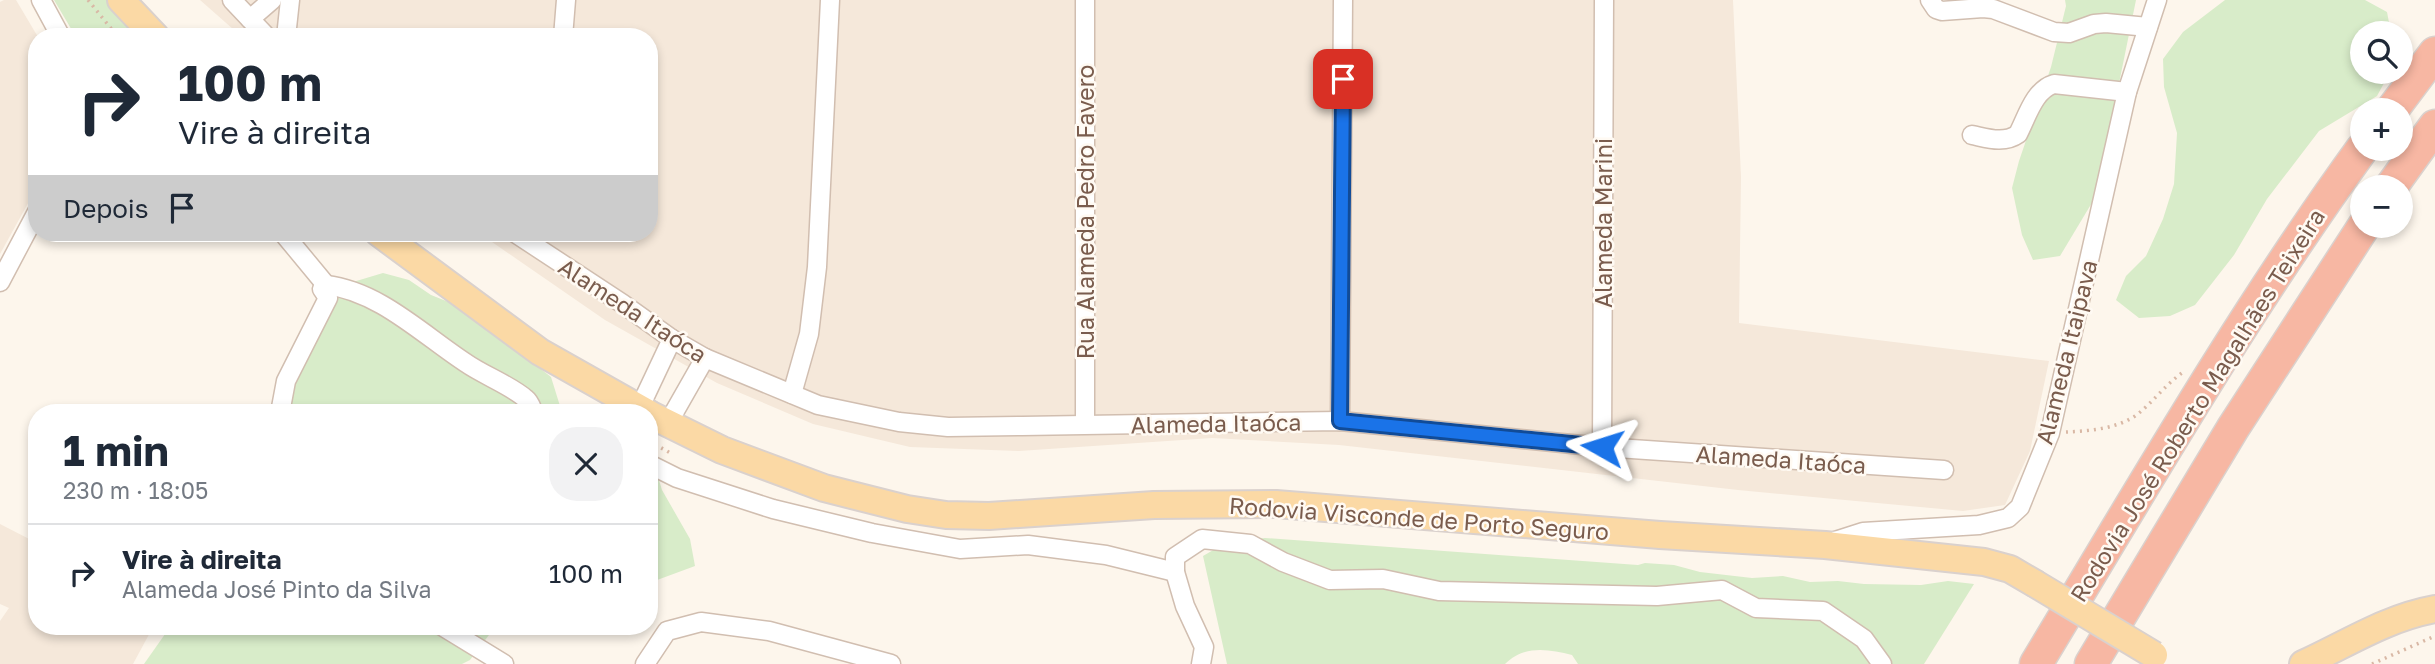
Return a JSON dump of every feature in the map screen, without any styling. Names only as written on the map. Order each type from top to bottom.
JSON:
[{"type":"highway","points":[[2401,98],[2435,53]]},
{"type":"highway","points":[[2400,175],[2435,126]]},
{"type":"highway","name":"Rodovia José Roberto Magalhães Teixeira","points":[[2036,664],[2189,409],[2316,212],[2353,161]]},
{"type":"highway","name":"Rodovia José Roberto Magalhães Teixeira","points":[[2091,664],[2233,428],[2356,238]]},
{"type":"main road","points":[[121,0],[141,28]]},
{"type":"main road","name":"Rodovia Visconde de Porto Seguro","points":[[391,242],[540,352],[625,404]]},
{"type":"main road","name":"Rodovia Visconde de Porto Seguro","points":[[658,423],[734,455],[824,488],[907,509],[946,515],[989,516],[1154,505],[1276,503],[1660,535],[1825,545],[1984,562],[2010,569],[2162,660]]},
{"type":"main road","points":[[2303,664],[2376,627],[2401,617],[2435,609]]},
{"type":"street","points":[[41,0],[56,28]]},
{"type":"street","points":[[232,0],[258,28]]},
{"type":"street","points":[[250,19],[272,0]]},
{"type":"street","points":[[287,28],[290,0]]},
{"type":"street","points":[[564,28],[566,0]]},
{"type":"street","points":[[792,394],[809,334],[817,267],[830,0]]},
{"type":"street","name":"Rua Alameda Pedro Favero","points":[[1085,0],[1085,425]]},
{"type":"street","points":[[1340,421],[1343,0]]},
{"type":"street","name":"Alameda Marini","points":[[1602,447],[1604,0]]},
{"type":"street","points":[[1930,0],[1936,9],[1941,11],[1993,9],[2054,32],[2068,33],[2106,23],[2148,27]]},
{"type":"street","name":"Alameda Itaipava","points":[[1825,545],[1863,533],[1979,525],[2008,518],[2020,507],[2050,433],[2127,92],[2157,0]]},
{"type":"street","points":[[1972,135],[2004,140],[2018,134],[2039,93],[2044,87],[2054,84],[2127,92]]},
{"type":"street","points":[[0,282],[28,229]]},
{"type":"street","points":[[290,242],[326,285],[342,287],[383,306],[466,363],[528,400],[530,404]]},
{"type":"street","name":"Alameda Itaóca","points":[[538,242],[672,339],[705,358],[818,405],[900,422],[947,426],[1340,421],[1602,447],[1944,470]]},
{"type":"street","points":[[282,404],[286,382],[328,298],[322,289],[326,285]]},
{"type":"street","points":[[655,404],[672,339]]},
{"type":"street","points":[[658,412],[705,358]]},
{"type":"street","points":[[658,468],[677,478],[773,509],[872,533],[960,549],[1028,545],[1106,555],[1175,572]]},
{"type":"street","points":[[1200,664],[1204,647],[1185,606],[1175,572],[1175,557],[1202,539],[1250,544],[1283,562],[1330,580],[1383,579],[1438,591],[1657,596],[1722,590],[1756,608],[1822,611],[1864,639],[1882,664]]},
{"type":"street","points":[[645,664],[667,631],[701,622],[769,631],[891,664]]},
{"type":"street","points":[[457,635],[504,664]]},
{"type":"path","points":[[88,0],[111,28]]},
{"type":"path","points":[[2050,433],[2099,430],[2134,416],[2175,377],[2187,370]]},
{"type":"path","points":[[658,430],[678,458]]},
{"type":"path","points":[[2372,664],[2435,636]]},
{"type":"shaded area","points":[[16,0],[33,28],[28,28],[28,203],[0,254],[0,2]]},
{"type":"shaded area","points":[[200,0],[1733,0],[1741,177],[1739,323],[2049,361],[2030,451],[2005,505],[1963,511],[1738,490],[1339,445],[1212,438],[1019,451],[910,447],[813,424],[717,383],[605,320],[492,242],[658,242],[658,28],[232,28]]},
{"type":"shaded area","points":[[0,524],[28,538],[28,635],[149,635],[133,664],[0,664],[0,621],[9,608],[0,604]]},
{"type":"green space","points":[[54,0],[110,0],[129,26],[127,28],[71,28]]},
{"type":"green space","points":[[2065,0],[2136,0],[2096,196],[2060,256],[2033,260],[2022,235],[2012,188],[2051,67],[2066,6]]},
{"type":"green space","points":[[2225,0],[2365,0],[2387,12],[2389,21],[2350,21],[2350,84],[2384,84],[2374,98],[2350,98],[2350,112],[2319,131],[2267,199],[2234,255],[2195,305],[2170,316],[2139,318],[2116,300],[2126,276],[2146,256],[2163,219],[2174,184],[2177,133],[2164,87],[2163,59],[2183,32]]},
{"type":"green space","points":[[383,273],[409,280],[431,295],[456,305],[551,377],[559,404],[277,404],[333,298],[353,282]]},
{"type":"green space","points":[[658,477],[662,490],[690,539],[695,566],[658,580]]},
{"type":"green space","points":[[1265,538],[1638,565],[1674,565],[1700,572],[1752,578],[1783,576],[1810,582],[1921,585],[1948,581],[1974,584],[1924,664],[1578,664],[1572,655],[1537,650],[1520,654],[1505,664],[1227,664],[1203,556],[1227,542]]},
{"type":"green space","points":[[164,635],[489,635],[470,660],[462,664],[144,664]]},
{"type":"route","points":[[1343,79],[1340,421],[1602,447]]}]
